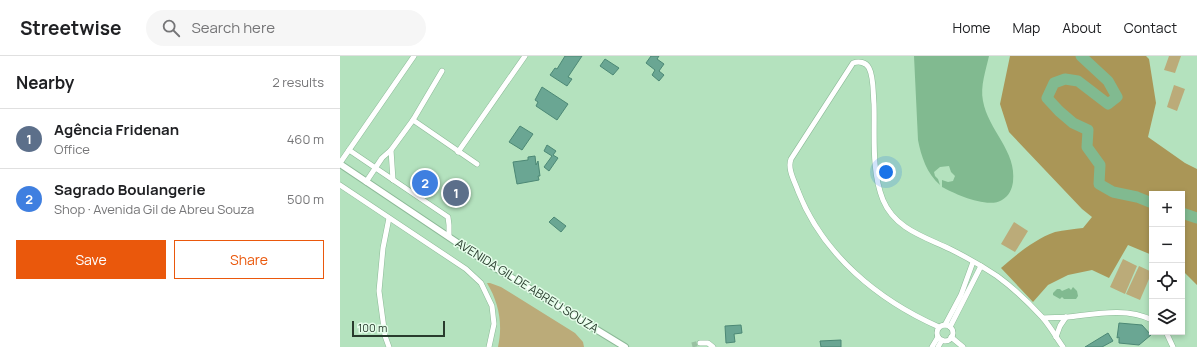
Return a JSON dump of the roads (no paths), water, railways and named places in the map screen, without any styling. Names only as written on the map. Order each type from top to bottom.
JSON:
[{"type":"street","points":[[340,164],[414,56]]},
{"type":"street","points":[[458,152],[525,56]]},
{"type":"street","points":[[951,337],[952,332],[945,327],[922,320],[876,291],[844,262],[822,234],[805,206],[793,178],[789,165],[791,159],[854,63],[860,62],[868,66],[871,72],[876,175],[879,189],[888,211],[898,222],[914,233],[942,245],[981,266],[1015,290],[1043,318],[1063,347]]},
{"type":"street","points":[[366,182],[385,154],[391,150],[413,120],[442,71]]},
{"type":"street","points":[[413,120],[477,164]]},
{"type":"street","name":"AVENIDA GIL DE ABREU SOUZA","points":[[349,150],[375,169],[448,216],[448,237]]},
{"type":"street","points":[[391,150],[392,180]]},
{"type":"street","name":"AVENIDA GIL DE ABREU SOUZA","points":[[340,164],[489,264],[625,347]]},
{"type":"street","points":[[340,185],[466,269],[481,283],[492,306],[494,324],[489,347]]},
{"type":"street","points":[[389,218],[383,248],[380,291],[385,336],[389,347]]},
{"type":"street","points":[[945,327],[973,262]]},
{"type":"street","points":[[938,347],[940,338],[937,332],[945,327],[981,266]]},
{"type":"street","points":[[1043,318],[1115,313],[1140,315],[1149,319]]},
{"type":"street","points":[[1056,337],[1060,326],[1066,317]]},
{"type":"street","points":[[1167,335],[1173,347]]},
{"type":"street","points":[[940,338],[947,340],[951,337]]},
{"type":"street","points":[[951,337],[963,347]]},
{"type":"street","points":[[932,347],[940,338]]},
{"type":"street","points":[[700,343],[708,343],[713,347]]},
{"type":"waterway","points":[[1081,56],[1108,81],[1117,97],[1108,104],[1078,81],[1065,79],[1054,83],[1047,98],[1073,123],[1088,130],[1087,147],[1100,165],[1099,184],[1113,192],[1137,197],[1149,202]]},
{"type":"waterway","points":[[1185,214],[1197,218]]},
{"type":"tunnel","points":[[692,345],[700,343]]},
{"type":"place","name":"Sagrado Boulangerie","points":[[425,183]]},
{"type":"place","name":"Agência Fridenan","points":[[456,193]]}]
